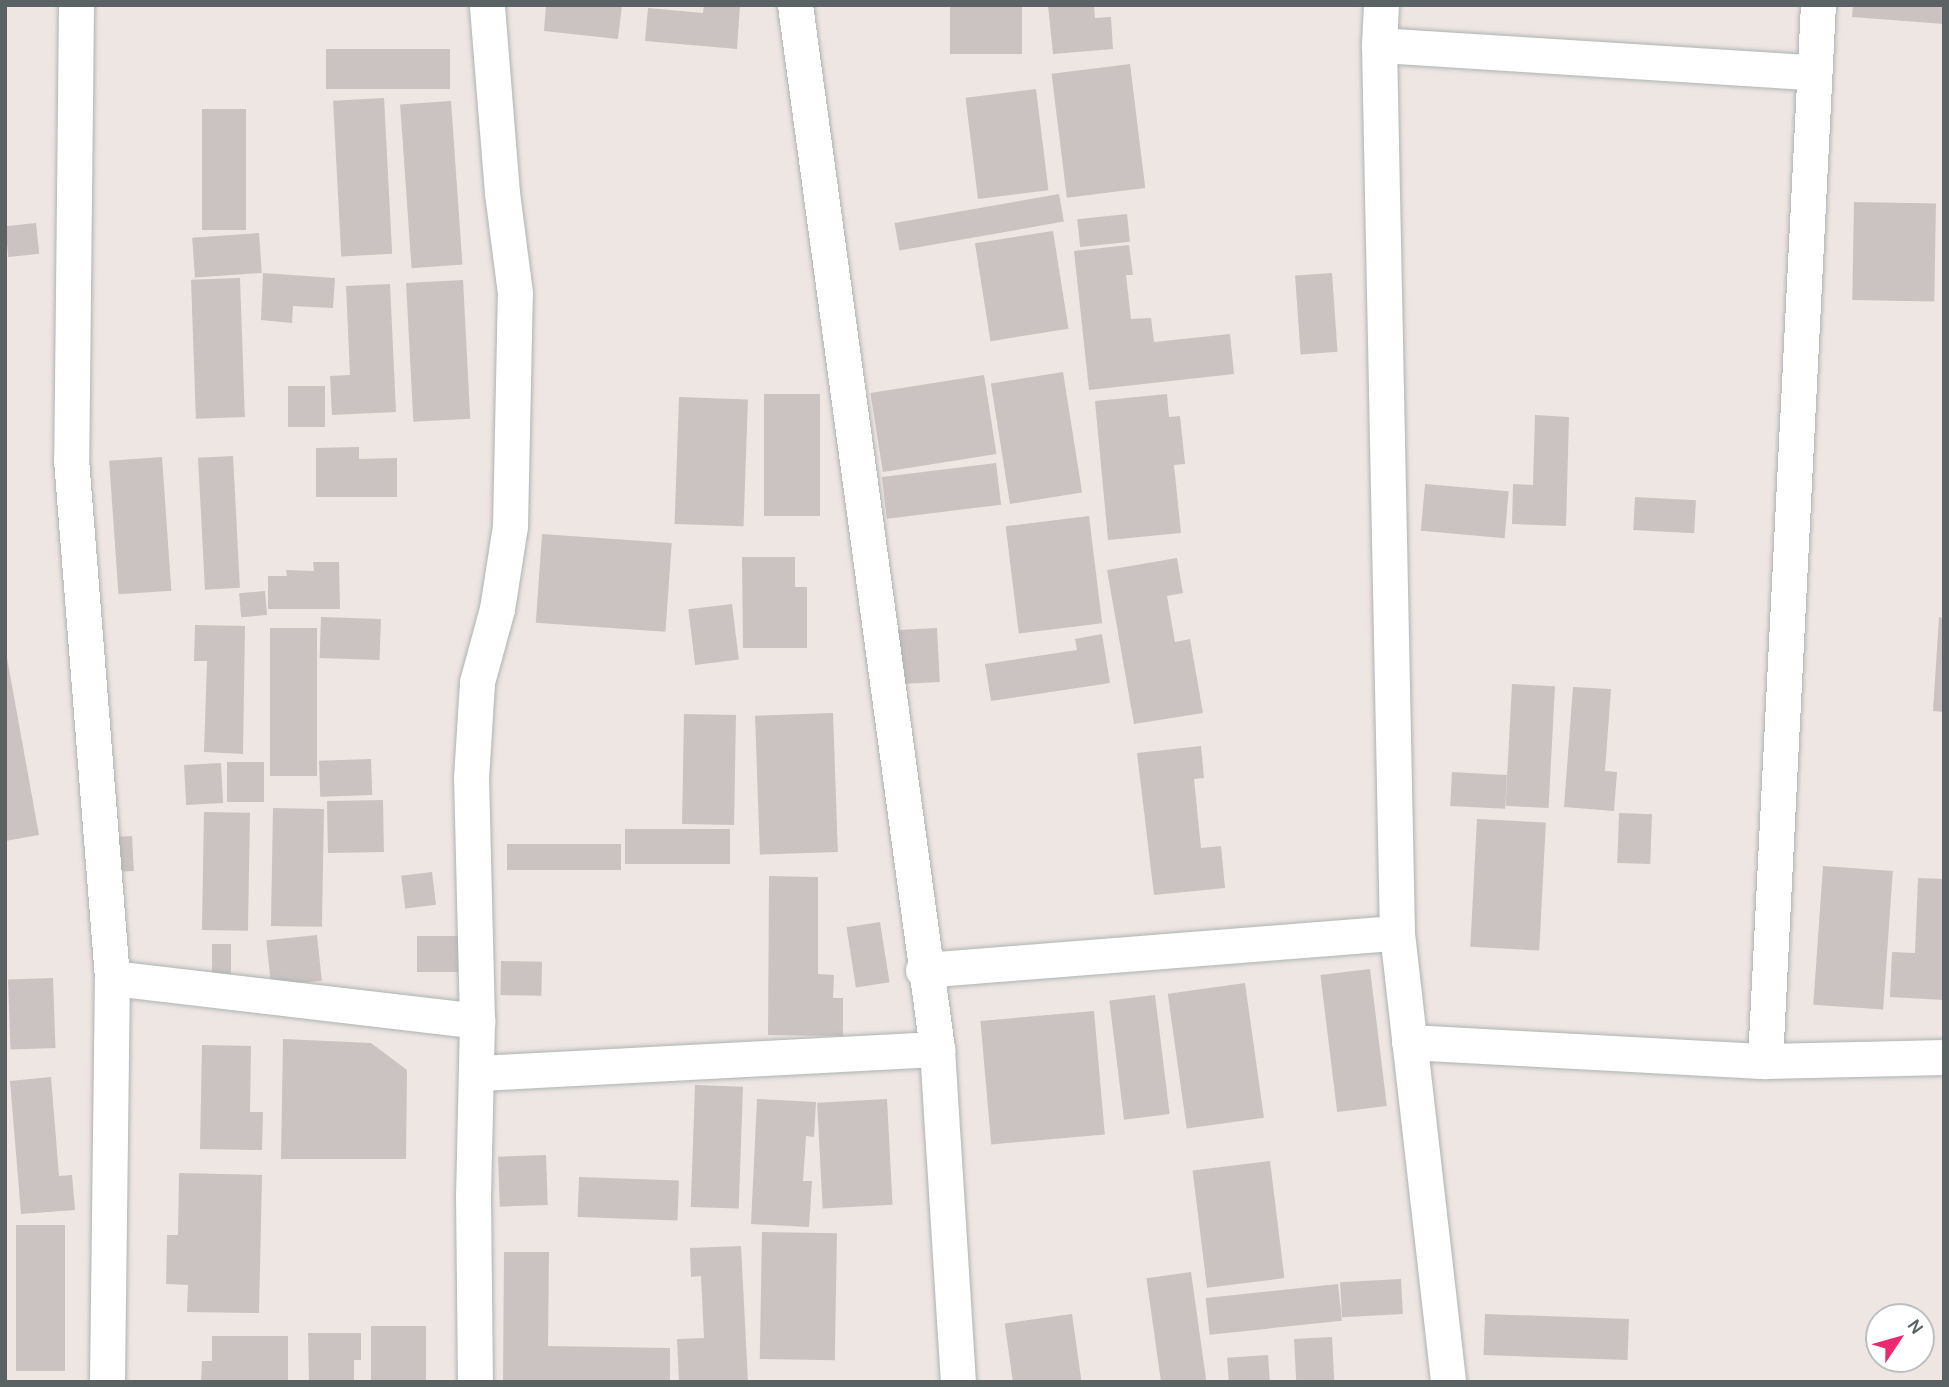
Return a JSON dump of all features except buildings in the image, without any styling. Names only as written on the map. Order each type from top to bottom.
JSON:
[{"type":"street","points":[[76,5],[71,459],[112,978],[107,1382]]},
{"type":"street","points":[[475,1382],[473,1195],[478,1073],[471,778],[477,682],[497,608],[510,526],[515,293],[502,192],[487,5]]},
{"type":"street","points":[[795,5],[923,970],[937,1049],[958,1382]]},
{"type":"street","points":[[1381,5],[1379,45],[1397,933],[1448,1382]]},
{"type":"street","points":[[1765,1061],[1818,5]]},
{"type":"street","points":[[1379,45],[1813,72]]},
{"type":"street","points":[[923,970],[1397,933]]},
{"type":"street","points":[[112,978],[477,1021]]},
{"type":"street","points":[[1409,1042],[1765,1061],[1944,1057]]},
{"type":"street","points":[[478,1073],[937,1049]]}]
